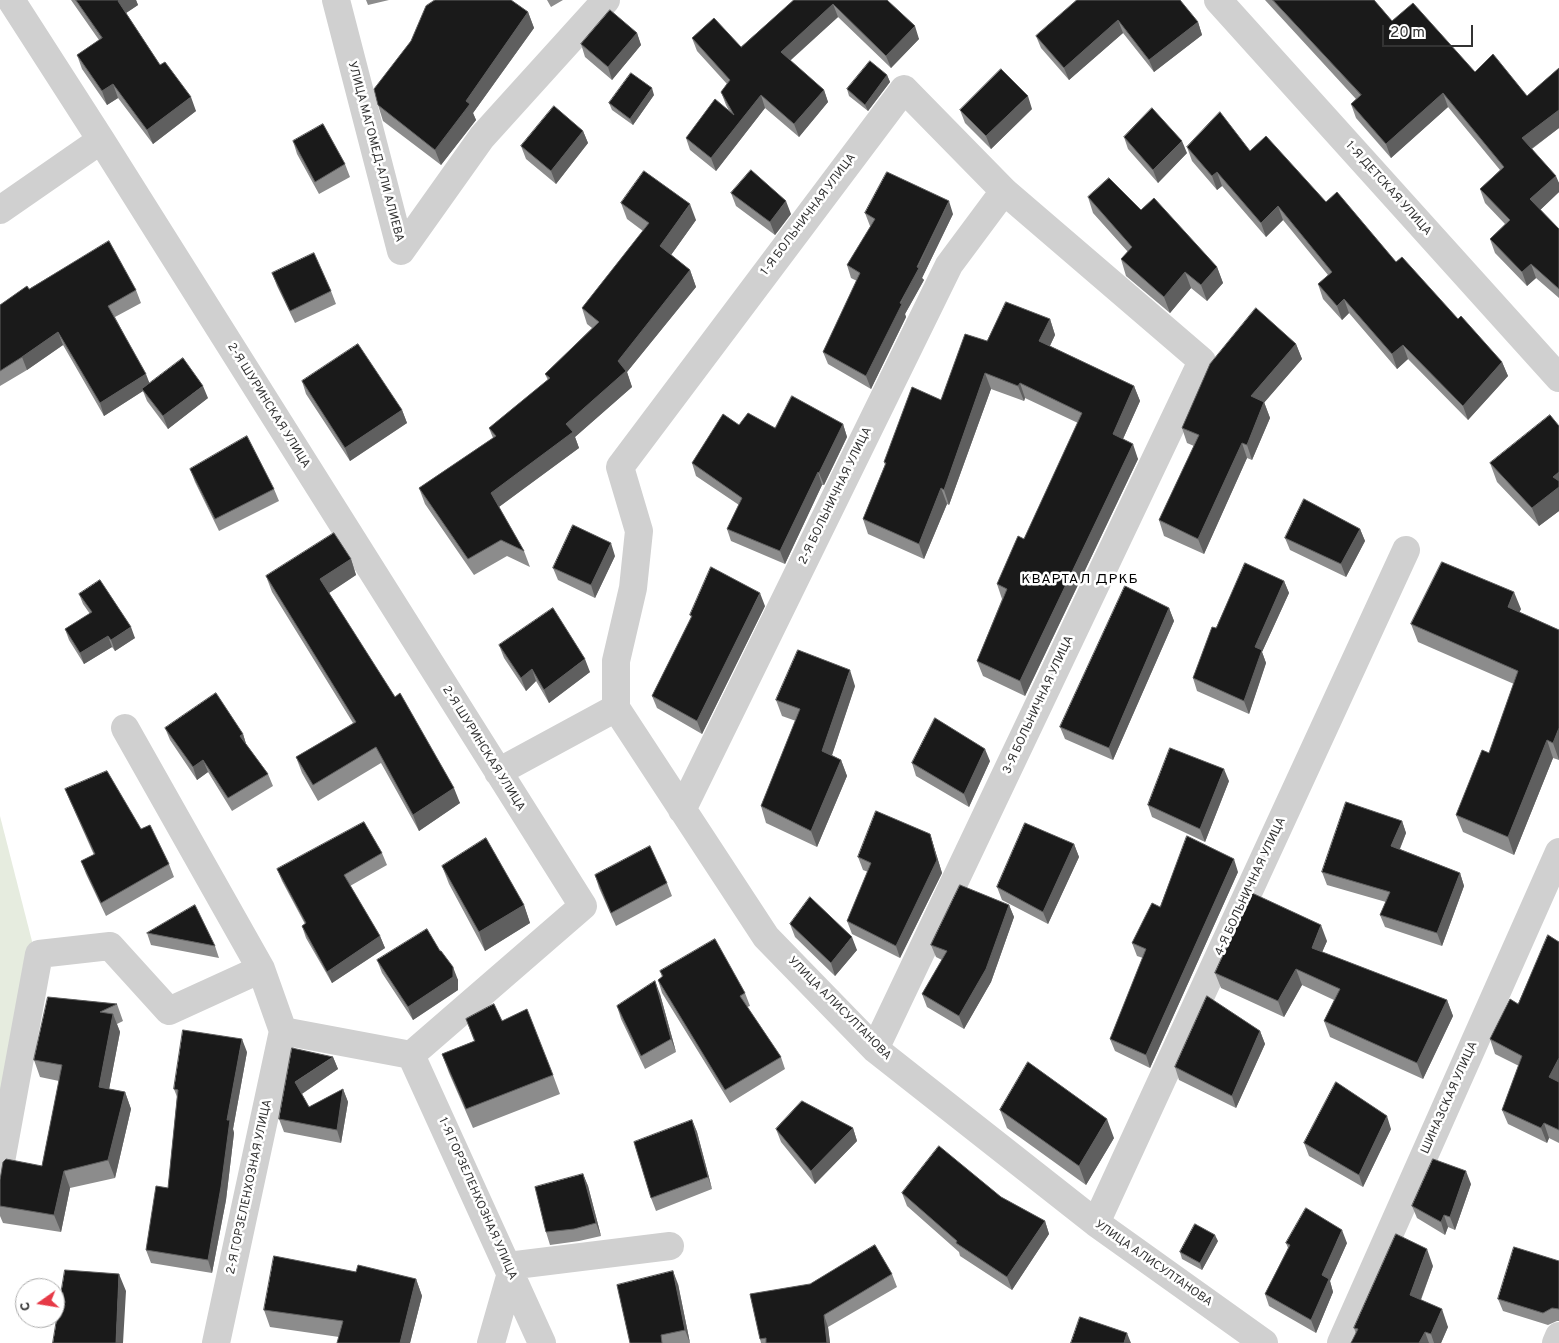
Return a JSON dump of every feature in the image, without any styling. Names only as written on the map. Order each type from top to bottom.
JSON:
[{"type":"street","name":"2-Я ШУРИНСКАЯ УЛИЦА","points":[[11,0],[582,906],[412,1055]]},
{"type":"street","name":"УЛИЦА МАГОМЕД-АЛИ АЛИЕВА","points":[[336,0],[401,251],[482,137],[606,0]]},
{"type":"street","name":"1-Я ДЕТСКАЯ УЛИЦА","points":[[1218,0],[1559,378]]},
{"type":"street","name":"1-Я БОЛЬНИЧНАЯ УЛИЦА","points":[[616,708],[616,661],[633,588],[639,531],[620,467],[904,89],[1004,191],[1202,361]]},
{"type":"street","points":[[0,210],[101,140]]},
{"type":"street","name":"2-Я БОЛЬНИЧНАЯ УЛИЦА","points":[[682,810],[949,265],[1004,191]]},
{"type":"street","name":"3-Я БОЛЬНИЧНАЯ УЛИЦА","points":[[875,1049],[1202,361]]},
{"type":"street","name":"4-Я БОЛЬНИЧНАЯ УЛИЦА","points":[[1096,1223],[1406,550]]},
{"type":"street","points":[[498,772],[616,708]]},
{"type":"street","name":"УЛИЦА АЛИСУЛТАНОВА","points":[[616,708],[766,937],[875,1049],[1096,1223],[1264,1343]]},
{"type":"street","points":[[125,728],[261,969],[283,1031],[412,1055]]},
{"type":"street","name":"ШИНАЗСКАЯ УЛИЦА","points":[[1341,1343],[1559,852]]},
{"type":"street","points":[[0,1168],[39,954],[110,946],[169,1011],[261,969]]},
{"type":"street","name":"2-Я ГОРЗЕЛЕНХОЗНАЯ УЛИЦА","points":[[216,1343],[283,1031]]},
{"type":"street","name":"1-Я ГОРЗЕЛЕНХОЗНАЯ УЛИЦА","points":[[412,1055],[542,1343]]},
{"type":"street","points":[[491,1343],[509,1270],[670,1246]]},
{"type":"street","points":[[1556,1343],[1559,1336]]},
{"type":"shaded area","points":[[0,816],[35,953],[0,1145]]},
{"type":"building","points":[[76,0],[119,0],[160,65],[165,62],[191,97],[147,130],[113,84],[102,91],[77,55],[102,38]]},
{"type":"building","points":[[435,0],[511,0],[528,12],[466,101],[470,104],[435,150],[378,105],[374,89],[411,41],[426,6]]},
{"type":"building","points":[[794,0],[887,0],[915,26],[886,56],[833,4],[781,52],[824,90],[794,124],[761,95],[711,158],[686,138],[715,99],[734,115],[721,92],[730,80],[692,38],[714,18],[741,47]]},
{"type":"building","points":[[1077,0],[1180,0],[1198,22],[1149,60],[1118,20],[1064,68],[1036,36]]},
{"type":"building","points":[[1273,0],[1374,0],[1392,21],[1413,3],[1475,72],[1493,54],[1527,96],[1559,68],[1559,110],[1522,138],[1556,176],[1530,199],[1559,229],[1559,289],[1531,264],[1522,272],[1490,239],[1510,220],[1480,189],[1504,167],[1443,93],[1386,144],[1351,104],[1361,95]]},
{"type":"building","points":[[610,10],[637,33],[608,67],[581,44]]},
{"type":"building","points":[[870,61],[887,75],[865,105],[847,89]]},
{"type":"building","points":[[1001,69],[1028,96],[986,136],[960,110]]},
{"type":"building","points":[[631,73],[652,88],[630,119],[609,103]]},
{"type":"building","points":[[554,106],[583,131],[551,171],[521,146]]},
{"type":"building","points":[[1152,108],[1182,141],[1153,170],[1124,137]]},
{"type":"building","points":[[1220,112],[1250,151],[1266,136],[1326,202],[1337,192],[1396,262],[1402,257],[1458,319],[1461,316],[1502,362],[1463,406],[1403,345],[1392,354],[1344,299],[1337,306],[1318,284],[1332,272],[1278,206],[1261,223],[1217,172],[1212,176],[1187,147]]},
{"type":"building","points":[[323,124],[345,164],[315,182],[293,141]]},
{"type":"building","points":[[751,170],[786,201],[770,222],[731,193]]},
{"type":"building","points":[[644,171],[690,204],[660,246],[690,270],[618,361],[626,371],[566,424],[573,432],[491,493],[524,551],[501,540],[468,559],[419,488],[496,436],[489,428],[550,378],[545,374],[599,322],[582,308],[649,223],[621,203]]},
{"type":"building","points":[[887,172],[949,201],[917,267],[919,268],[900,303],[902,304],[866,376],[823,352],[860,273],[847,265],[875,219],[865,213]]},
{"type":"building","points":[[1109,178],[1141,210],[1154,198],[1217,267],[1201,285],[1185,272],[1164,297],[1121,259],[1132,247],[1088,197]]},
{"type":"building","points":[[109,241],[136,290],[108,306],[146,374],[100,403],[58,332],[0,371],[0,305],[27,286],[29,289]]},
{"type":"building","points":[[314,253],[331,291],[290,311],[272,273]]},
{"type":"building","points":[[1006,302],[1050,319],[1039,341],[1134,386],[1113,434],[1133,444],[1020,681],[977,661],[1007,589],[997,584],[1018,536],[1024,539],[1082,413],[1020,383],[1018,386],[985,373],[944,490],[941,488],[919,544],[863,519],[886,463],[884,462],[912,387],[941,400],[965,334],[987,341]]},
{"type":"building","points":[[1256,308],[1296,344],[1251,396],[1264,402],[1247,445],[1242,443],[1198,539],[1159,520],[1199,435],[1182,428],[1210,364]]},
{"type":"building","points":[[358,344],[402,410],[345,448],[302,381]]},
{"type":"building","points":[[183,358],[203,386],[163,416],[142,389]]},
{"type":"building","points":[[792,396],[843,424],[780,551],[727,529],[742,498],[692,463],[723,414],[739,425],[748,413],[775,428]]},
{"type":"building","points":[[1550,415],[1559,426],[1559,472],[1553,477],[1559,481],[1559,487],[1532,508],[1490,463]]},
{"type":"building","points":[[247,436],[274,489],[215,519],[190,469]]},
{"type":"building","points":[[1304,499],[1360,529],[1341,564],[1285,538]]},
{"type":"building","points":[[573,525],[611,543],[591,585],[553,568]]},
{"type":"building","points":[[334,533],[351,559],[320,579],[395,697],[400,693],[454,788],[413,815],[376,747],[313,785],[296,757],[356,722],[266,576]]},
{"type":"building","points":[[1442,562],[1514,592],[1508,607],[1559,630],[1559,728],[1553,743],[1547,740],[1508,837],[1456,815],[1482,750],[1489,753],[1518,671],[1411,624]]},
{"type":"building","points":[[1245,563],[1284,581],[1255,647],[1262,650],[1244,701],[1193,678],[1212,627],[1216,628]]},
{"type":"building","points":[[711,567],[760,593],[697,721],[652,696],[692,616],[690,615]]},
{"type":"building","points":[[100,580],[131,627],[111,640],[108,636],[80,653],[65,629],[92,612],[79,594]]},
{"type":"building","points":[[1125,586],[1169,608],[1109,748],[1060,727]]},
{"type":"building","points":[[553,608],[585,659],[544,690],[532,669],[521,678],[499,645]]},
{"type":"building","points":[[798,650],[850,670],[822,751],[841,760],[811,831],[761,806],[800,709],[776,700]]},
{"type":"building","points":[[216,693],[243,734],[240,736],[268,774],[228,798],[203,760],[193,767],[165,728]]},
{"type":"building","points":[[935,718],[985,749],[964,794],[912,763]]},
{"type":"building","points":[[1170,748],[1224,769],[1200,829],[1148,805]]},
{"type":"building","points":[[107,771],[141,829],[150,825],[169,864],[101,903],[81,861],[95,854],[65,789]]},
{"type":"building","points":[[1346,802],[1402,821],[1391,846],[1460,873],[1437,933],[1380,915],[1390,892],[1322,872]]},
{"type":"building","points":[[876,811],[930,834],[937,860],[896,946],[847,921],[871,863],[858,857]]},
{"type":"building","points":[[364,822],[382,853],[344,875],[380,936],[327,972],[302,926],[306,923],[277,869]]},
{"type":"building","points":[[1025,823],[1074,844],[1043,912],[997,887]]},
{"type":"building","points":[[1187,836],[1234,859],[1146,1055],[1110,1039],[1146,949],[1132,943],[1152,903],[1160,907]]},
{"type":"building","points":[[486,838],[524,905],[479,932],[442,866]]},
{"type":"building","points":[[650,846],[667,883],[611,913],[595,875]]},
{"type":"building","points":[[960,885],[1009,905],[986,969],[959,1016],[922,994],[947,951],[931,945]]},
{"type":"building","points":[[1252,893],[1321,925],[1312,948],[1447,1000],[1417,1063],[1324,1021],[1340,989],[1296,969],[1278,1001],[1215,973]]},
{"type":"building","points":[[810,897],[852,937],[831,963],[790,924]]},
{"type":"building","points":[[195,905],[215,946],[147,933]]},
{"type":"building","points":[[427,929],[440,951],[453,967],[453,977],[408,1007],[377,960]]},
{"type":"building","points":[[1548,935],[1559,942],[1559,1058],[1549,1077],[1559,1082],[1559,1130],[1544,1123],[1541,1128],[1502,1110],[1522,1056],[1490,1039],[1510,999],[1518,1004]]},
{"type":"building","points":[[715,939],[745,993],[740,996],[781,1057],[725,1090],[658,980],[663,976],[660,971]]},
{"type":"building","points":[[655,981],[671,1039],[641,1056],[617,1006]]},
{"type":"building","points":[[1207,996],[1260,1031],[1232,1096],[1175,1067]]},
{"type":"building","points":[[48,997],[117,1004],[100,1012],[113,1014],[99,1087],[125,1092],[108,1160],[64,1171],[54,1215],[0,1206],[0,1180],[3,1162],[6,1159],[42,1166],[62,1065],[34,1060]]},
{"type":"building","points":[[494,1004],[502,1021],[527,1009],[553,1075],[466,1109],[442,1054],[475,1041],[466,1019]]},
{"type":"building","points":[[183,1030],[242,1039],[227,1120],[230,1120],[221,1187],[208,1260],[146,1250],[156,1186],[168,1188],[178,1090],[174,1089]]},
{"type":"building","points":[[292,1048],[333,1057],[295,1082],[309,1107],[343,1089],[337,1130],[279,1119]]},
{"type":"building","points":[[1028,1062],[1107,1119],[1079,1166],[1000,1110]]},
{"type":"building","points":[[1336,1082],[1387,1116],[1359,1175],[1304,1143]]},
{"type":"building","points":[[802,1101],[853,1128],[811,1171],[776,1129]]},
{"type":"building","points":[[692,1120],[708,1177],[651,1198],[634,1142]]},
{"type":"building","points":[[939,1146],[1001,1197],[1045,1221],[1007,1277],[956,1243],[957,1241],[902,1193]]},
{"type":"building","points":[[1433,1159],[1466,1171],[1450,1217],[1444,1215],[1441,1222],[1412,1206]]},
{"type":"building","points":[[583,1174],[596,1223],[574,1229],[546,1232],[535,1187]]},
{"type":"building","points":[[1306,1208],[1342,1230],[1322,1275],[1329,1279],[1311,1320],[1265,1294],[1290,1245],[1286,1243]]},
{"type":"building","points":[[1195,1224],[1215,1235],[1200,1263],[1180,1252]]},
{"type":"building","points":[[1396,1234],[1427,1249],[1410,1295],[1442,1309],[1431,1334],[1425,1332],[1419,1343],[1351,1343],[1358,1329],[1354,1328]]},
{"type":"building","points":[[875,1245],[892,1274],[824,1315],[827,1343],[766,1343],[766,1338],[760,1339],[750,1294],[810,1284]]},
{"type":"building","points":[[1514,1247],[1559,1261],[1559,1309],[1552,1308],[1543,1313],[1498,1299]]},
{"type":"building","points":[[274,1256],[356,1272],[358,1265],[416,1279],[400,1343],[337,1343],[343,1321],[264,1310]]},
{"type":"building","points":[[65,1270],[119,1274],[116,1343],[53,1343],[55,1328],[65,1328]]},
{"type":"building","points":[[673,1271],[685,1330],[661,1335],[662,1343],[630,1343],[617,1285]]},
{"type":"building","points":[[1080,1317],[1127,1333],[1124,1343],[1071,1343]]},
{"type":"district","name":"КВАРТАЛ ДРКБ","points":[[1080,580]]}]
